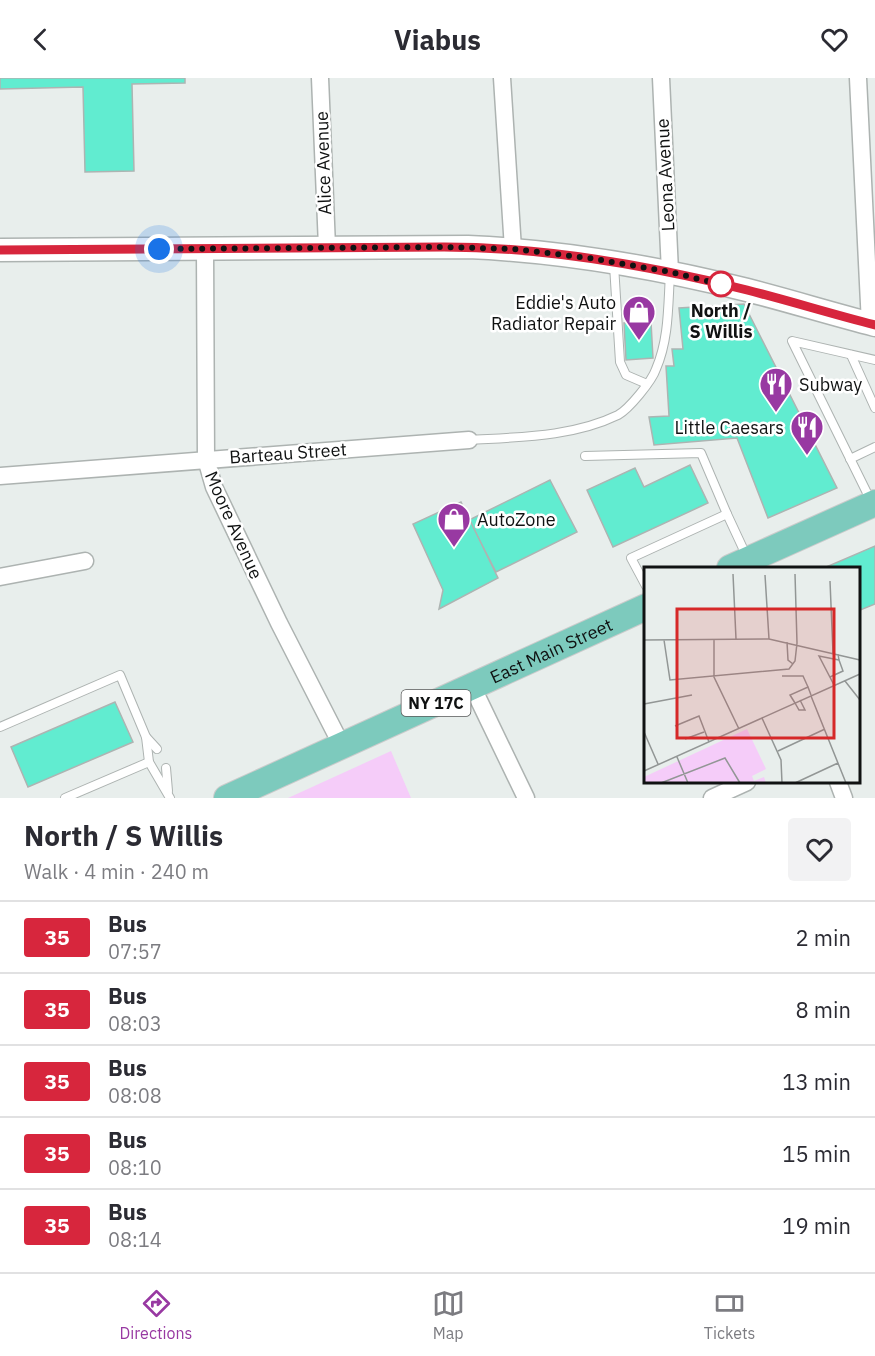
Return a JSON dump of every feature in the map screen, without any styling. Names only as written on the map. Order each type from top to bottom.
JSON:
[{"type":"main road","points":[[742,565],[874,504]]},
{"type":"main road","name":"East Main Street","points":[[227,798],[644,607]]},
{"type":"street","name":"Alice Avenue","points":[[320,78],[327,247]]},
{"type":"street","points":[[502,78],[513,249]]},
{"type":"street","name":"Leona Avenue","points":[[661,78],[670,272]]},
{"type":"street","points":[[0,250],[327,247],[513,249],[670,272],[748,290],[872,325],[858,78]]},
{"type":"street","name":"Moore Avenue","points":[[205,249],[206,459],[214,487],[279,623],[342,746]]},
{"type":"street","name":"Barteau Street","points":[[0,476],[469,440]]},
{"type":"street","points":[[0,577],[85,561]]},
{"type":"street","points":[[472,686],[526,798]]},
{"type":"street","points":[[712,798],[745,783]]},
{"type":"street","points":[[838,783],[844,798]]},
{"type":"lane","points":[[614,262],[620,362],[626,375],[647,384]]},
{"type":"lane","points":[[469,440],[526,437],[581,428],[621,414],[656,370],[666,338],[670,272]]},
{"type":"lane","points":[[874,504],[792,341],[875,360]]},
{"type":"lane","points":[[851,355],[875,408]]},
{"type":"lane","points":[[850,459],[875,447]]},
{"type":"lane","points":[[585,456],[701,453],[727,514],[742,565]]},
{"type":"lane","points":[[644,584],[631,558],[727,514]]},
{"type":"lane","points":[[0,727],[120,675],[146,737],[149,762],[169,796]]},
{"type":"lane","points":[[146,737],[157,749]]},
{"type":"lane","points":[[65,798],[149,762]]},
{"type":"lane","points":[[166,768],[169,796]]},
{"type":"shaded area","points":[[391,751],[411,798],[288,798]]},
{"type":"building","points":[[0,78],[185,78],[185,83],[132,84],[134,171],[85,172],[83,87],[0,89]]},
{"type":"building","points":[[744,304],[837,488],[768,518],[737,438],[654,445],[649,417],[669,416],[666,366],[674,366],[672,349],[683,349],[679,308]]},
{"type":"building","name":"Eddie's Auto Radiator Repair","points":[[651,322],[653,358],[626,360],[624,323]]},
{"type":"building","points":[[690,465],[708,503],[613,547],[587,490],[635,468],[644,487]]},
{"type":"building","points":[[550,480],[577,532],[496,572],[469,520]]},
{"type":"building","name":"AutoZone","points":[[461,502],[498,578],[439,609],[443,590],[413,524]]},
{"type":"building","points":[[875,546],[875,604],[860,610],[860,567],[826,567]]},
{"type":"building","points":[[115,702],[133,742],[28,787],[11,747]]},
{"type":"bus line","name":"35","points":[[0,250],[444,247],[513,249],[589,258],[670,272],[748,290],[875,325]]},
{"type":"place","name":"North / S Willis","points":[[721,284]]},
{"type":"place","name":"Eddie's Auto Radiator Repair","points":[[639,341]]},
{"type":"place","name":"Subway","points":[[776,413]]},
{"type":"place","name":"Little Caesars","points":[[807,456]]},
{"type":"place","name":"AutoZone","points":[[454,548]]},
{"type":"route","points":[[159,249],[327,247],[513,249],[589,258],[670,272],[728,286],[721,284]]}]
